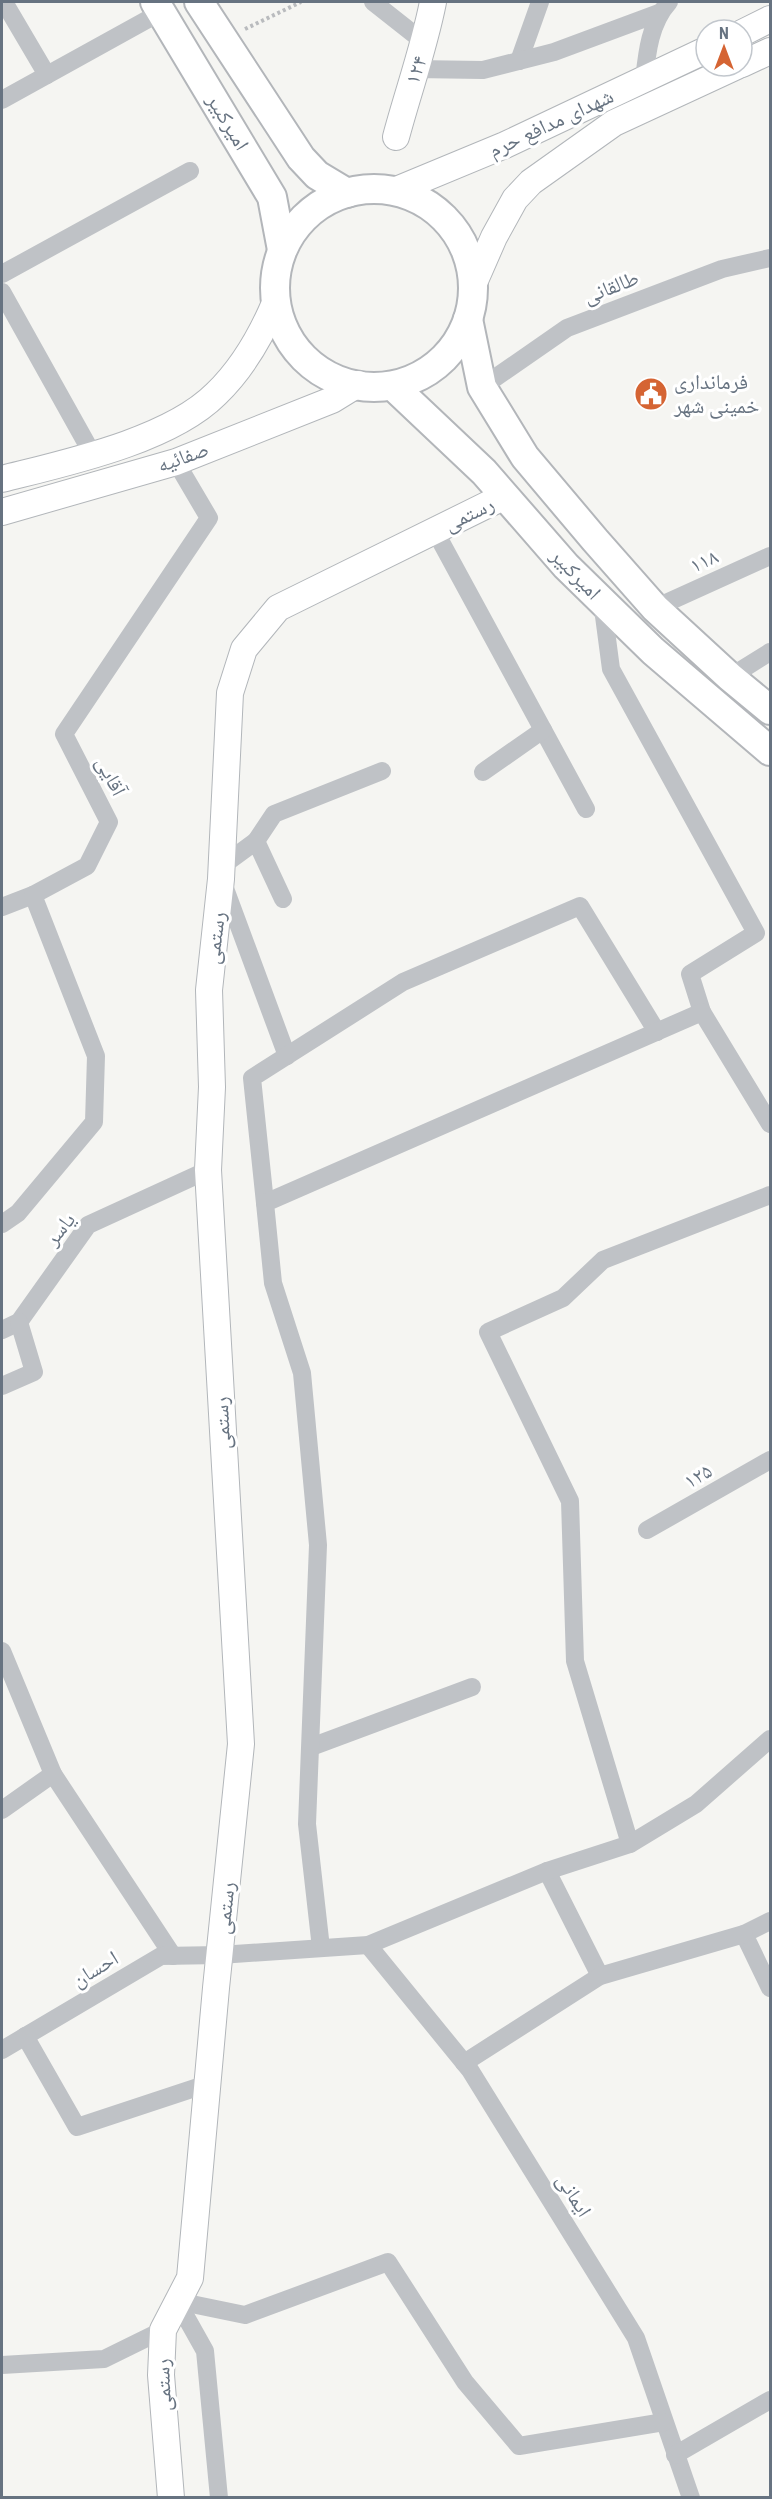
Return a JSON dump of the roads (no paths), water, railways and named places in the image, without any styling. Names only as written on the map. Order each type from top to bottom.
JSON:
[{"type":"main road","name":"امیرکبیر","points":[[199,2],[301,158],[317,175],[347,193]]},
{"type":"main road","name":"امیرکبیر","points":[[158,7],[272,197],[282,250]]},
{"type":"main road","points":[[364,190],[394,191],[422,202],[447,221],[466,251],[471,268],[473,285],[468,320],[457,343],[439,363],[410,381],[393,386],[375,387],[340,382],[310,364],[287,337],[275,303],[276,277],[282,250],[290,235],[308,215],[330,200],[347,193],[364,190]]},
{"type":"main road","name":"امیرکبیر","points":[[468,320],[482,387],[525,457],[656,608],[730,677],[771,710]]},
{"type":"main road","name":"امیرکبیر","points":[[393,386],[484,472],[566,566],[653,651],[742,729],[771,751]]},
{"type":"street","points":[[4,2],[47,75]]},
{"type":"street","points":[[373,2],[425,43]]},
{"type":"street","name":"۱۲۴","points":[[396,137],[414,69],[425,43],[433,2]]},
{"type":"street","points":[[519,61],[540,2]]},
{"type":"street","points":[[2,100],[158,7]]},
{"type":"street","points":[[414,69],[483,70],[554,52],[664,7]]},
{"type":"street","points":[[644,80],[647,50],[664,7]]},
{"type":"street","points":[[754,27],[771,19]]},
{"type":"street","points":[[754,59],[771,51]]},
{"type":"street","name":"شهدای مدافع حرم","points":[[394,191],[505,145],[694,56]]},
{"type":"street","name":"شهدای مدافع حرم","points":[[473,285],[494,237],[515,199],[531,182],[614,123],[711,78]]},
{"type":"street","points":[[602,100],[597,111],[598,117],[614,123]]},
{"type":"street","points":[[2,274],[190,171]]},
{"type":"street","name":"طالقانی","points":[[482,387],[567,328],[722,269],[771,258]]},
{"type":"street","points":[[2,292],[93,455]]},
{"type":"street","name":"صفائیه","points":[[2,479],[93,455],[172,425],[215,395],[242,364],[266,324],[275,303]]},
{"type":"street","name":"صفائیه","points":[[2,512],[176,462],[332,400],[358,384]]},
{"type":"street","name":"آقایی","points":[[33,895],[87,866],[109,822],[64,734],[209,518],[176,462]]},
{"type":"street","name":"رستمی","points":[[171,2498],[161,2375],[163,2330],[190,2278],[241,1744],[208,1170],[212,1087],[209,990],[222,873],[230,693],[244,649],[278,608],[505,496]]},
{"type":"street","points":[[435,531],[586,809]]},
{"type":"street","name":"۱۱۸","points":[[656,608],[771,556]]},
{"type":"street","points":[[602,600],[611,669],[756,933],[690,974],[702,1012],[771,1124]]},
{"type":"street","points":[[730,677],[771,652]]},
{"type":"street","points":[[483,772],[543,730]]},
{"type":"street","points":[[287,1056],[222,873],[255,841],[274,814],[382,771]]},
{"type":"street","points":[[255,841],[283,899]]},
{"type":"street","points":[[2,907],[33,895],[96,1056],[94,1122],[18,1213],[2,1224]]},
{"type":"street","points":[[321,1948],[307,1824],[318,1545],[302,1373],[273,1282],[252,1078],[403,982],[580,906],[657,1032]]},
{"type":"street","points":[[265,1203],[702,1012]]},
{"type":"street","name":"یاسر","points":[[19,1323],[88,1225],[208,1170]]},
{"type":"street","points":[[630,1844],[575,1661],[570,1501],[488,1332],[563,1298],[603,1260],[771,1194]]},
{"type":"street","points":[[2,1330],[19,1323],[34,1372],[2,1386]]},
{"type":"street","name":"۱۲۵","points":[[647,1530],[771,1460]]},
{"type":"street","points":[[2,1651],[53,1773],[173,1956]]},
{"type":"street","points":[[311,1747],[472,1687]]},
{"type":"street","name":"احسان","points":[[2,2050],[161,1956],[220,1955],[368,1945],[547,1870],[630,1844],[696,1804],[771,1739]]},
{"type":"street","points":[[2,1810],[53,1773]]},
{"type":"street","points":[[547,1870],[600,1976]]},
{"type":"street","points":[[464,2063],[600,1976],[744,1934],[771,1921]]},
{"type":"street","points":[[744,1934],[771,1988]]},
{"type":"street","name":"ایمانی","points":[[368,1945],[464,2063],[636,2338],[691,2498]]},
{"type":"street","points":[[25,2037],[77,2127],[207,2084]]},
{"type":"street","points":[[177,2301],[245,2315],[387,2262],[465,2382],[519,2446],[664,2422]]},
{"type":"street","points":[[177,2301],[205,2351],[219,2498]]},
{"type":"street","points":[[2,2365],[104,2359],[163,2330]]},
{"type":"street","points":[[675,2455],[771,2400]]},
{"type":"place","name":"فرمانداری خمینی شهر","points":[[651,394]]}]
